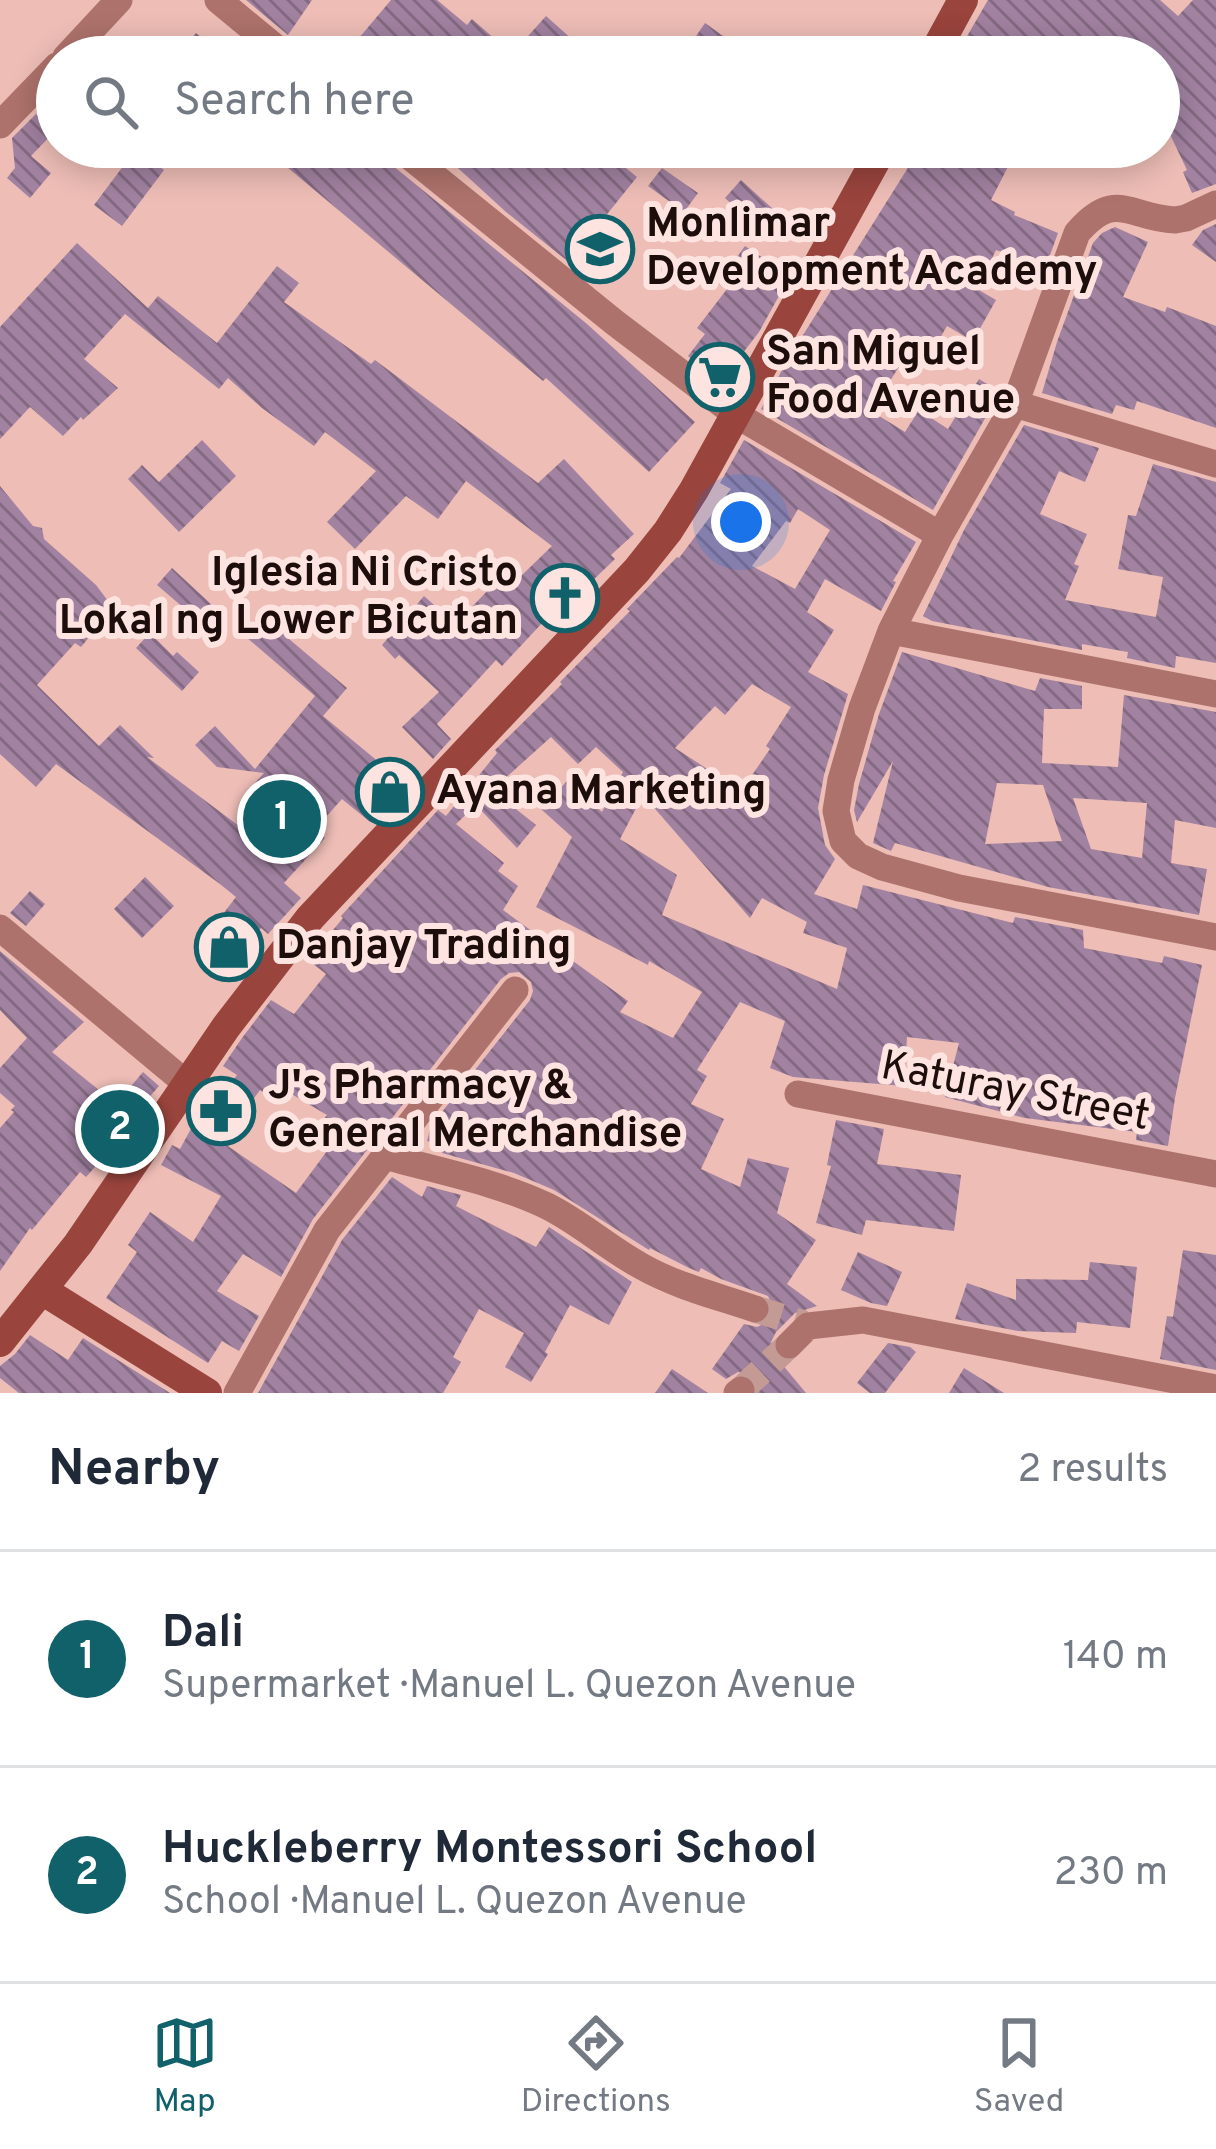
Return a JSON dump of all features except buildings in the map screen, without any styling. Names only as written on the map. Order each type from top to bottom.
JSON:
[{"type":"main road","points":[[943,36],[963,0]]},
{"type":"main road","points":[[0,1342],[78,1244],[310,918],[668,532],[871,168]]},
{"type":"main road","points":[[42,1290],[207,1393]]},
{"type":"street","points":[[86,36],[119,0]]},
{"type":"street","points":[[218,0],[262,36]]},
{"type":"street","points":[[0,125],[36,88]]},
{"type":"street","points":[[424,168],[735,414],[940,535]]},
{"type":"street","points":[[1216,204],[1175,220],[1109,208],[1096,213],[1077,233],[1016,404],[891,631],[862,708],[836,811],[843,842],[858,856],[882,866],[959,888],[1216,937]]},
{"type":"street","points":[[1016,404],[1216,464]]},
{"type":"street","points":[[891,631],[1216,694]]},
{"type":"street","points":[[0,928],[188,1084]]},
{"type":"street","points":[[237,1393],[327,1230],[515,990]]},
{"type":"street","name":"Katuray Street","points":[[798,1094],[1216,1174]]},
{"type":"street","points":[[385,1156],[542,1204],[646,1269],[755,1309]]},
{"type":"street","points":[[800,1332],[863,1320],[1128,1382],[1216,1388]]},
{"type":"tunnel","points":[[755,1309],[804,1324]]},
{"type":"tunnel","points":[[741,1390],[789,1345]]},
{"type":"place","name":"Monlimar Development Academy","points":[[600,249]]},
{"type":"place","name":"San Miguel Food Avenue","points":[[720,377]]},
{"type":"place","name":"Iglesia Ni Cristo Lokal ng Lower Bicutan","points":[[565,598]]},
{"type":"place","name":"Ayana Marketing","points":[[390,792]]},
{"type":"place","name":"Dali","points":[[282,819]]},
{"type":"place","name":"Danjay Trading","points":[[229,947]]},
{"type":"place","name":"J's Pharmacy & General Merchandise","points":[[221,1111]]},
{"type":"place","name":"Huckleberry Montessori School","points":[[120,1129]]}]
